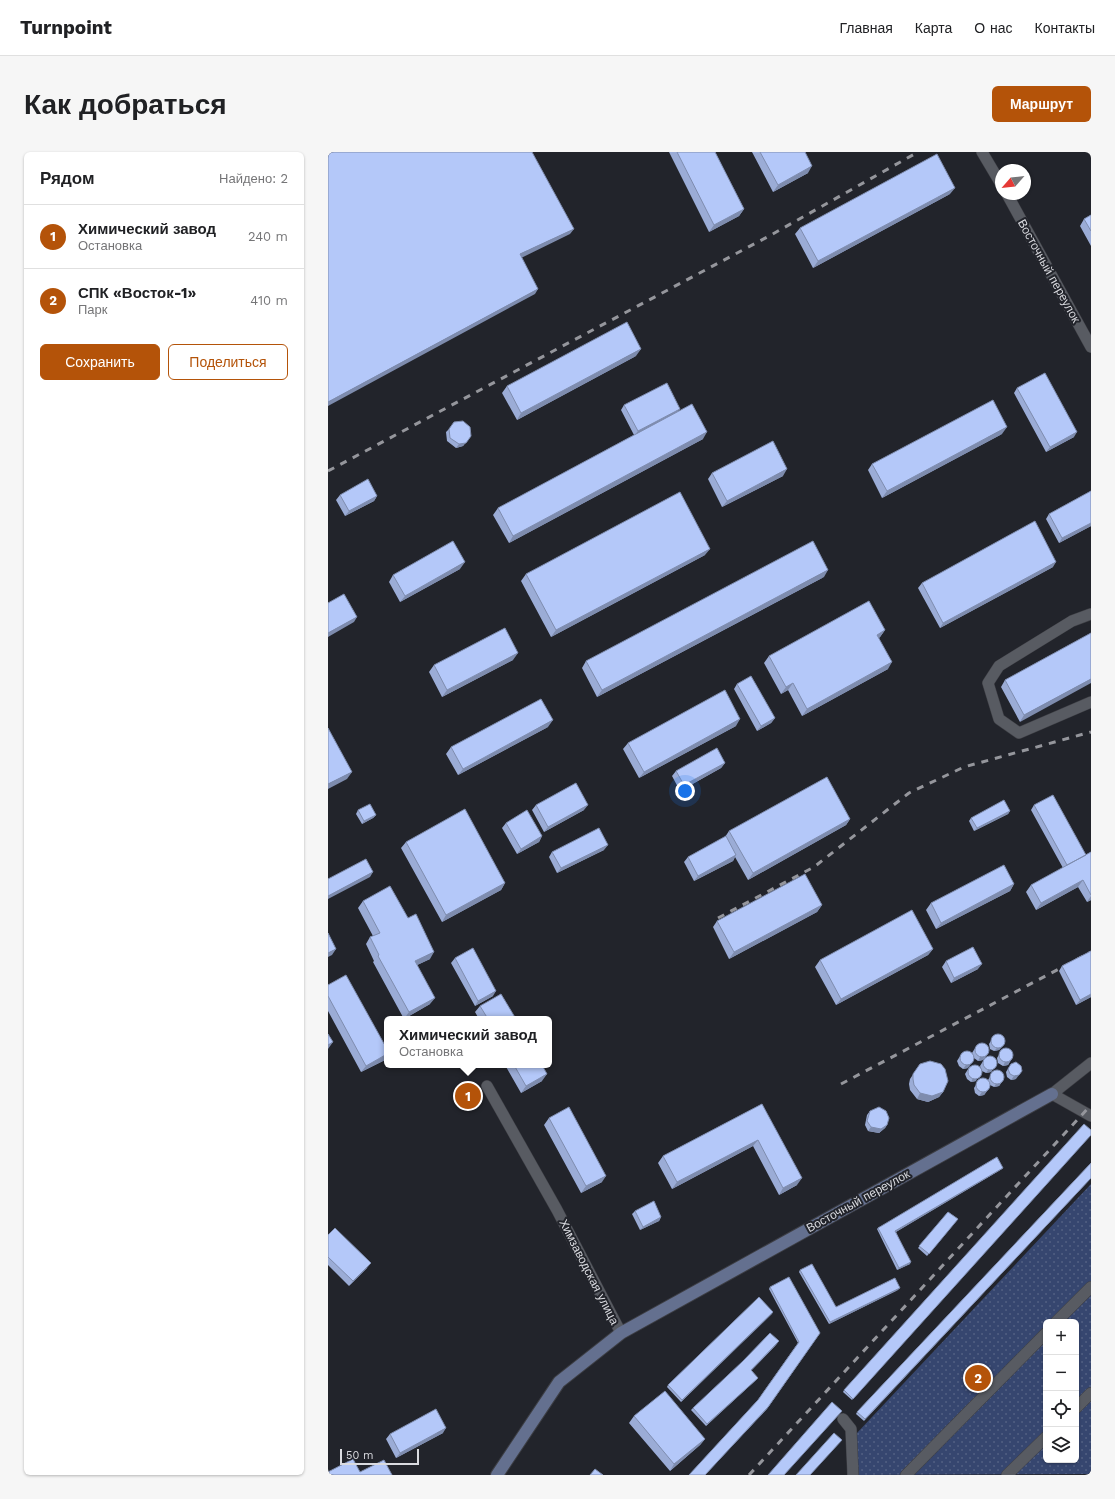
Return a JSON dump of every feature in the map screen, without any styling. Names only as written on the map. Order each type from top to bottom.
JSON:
[{"type":"street","points":[[982,152],[995,174]]},
{"type":"street","name":"Восточный переулок","points":[[1010,200],[1091,347]]},
{"type":"street","points":[[1091,614],[1072,621],[999,666],[988,683],[999,719],[1019,733],[1091,702]]},
{"type":"street","name":"Восточный переулок","points":[[621,1334],[1052,1094],[1091,1063]]},
{"type":"street","name":"Химзаводская улица","points":[[487,1086],[557,1210],[621,1334],[559,1382],[497,1475]]},
{"type":"street","points":[[1052,1094],[1091,1116]]},
{"type":"street","points":[[1059,1319],[1091,1287]]},
{"type":"street","points":[[906,1475],[1043,1336]]},
{"type":"street","points":[[1079,1405],[1091,1393]]},
{"type":"street","points":[[843,1419],[851,1429],[853,1475]]},
{"type":"street","points":[[1007,1475],[1043,1440]]},
{"type":"shaded area","points":[[1091,1184],[1091,1474],[849,1475],[856,1434]]},
{"type":"building","points":[[328,152],[532,152],[574,229],[520,254],[538,289],[328,402]]},
{"type":"building","points":[[677,152],[715,152],[744,209],[714,225]]},
{"type":"building","points":[[760,152],[805,152],[812,166],[778,185]]},
{"type":"building","points":[[937,154],[955,188],[818,261],[800,228]]},
{"type":"building","points":[[1091,215],[1091,231],[1084,219]]},
{"type":"building","points":[[627,322],[641,349],[521,413],[507,386]]},
{"type":"building","points":[[1045,373],[1077,432],[1050,447],[1017,388]]},
{"type":"building","points":[[667,383],[680,409],[638,431],[624,405]]},
{"type":"building","points":[[993,400],[1007,427],[887,491],[872,464]]},
{"type":"building","points":[[692,404],[707,432],[513,536],[498,508]]},
{"type":"building","points":[[463,421],[470,427],[471,436],[466,443],[459,444],[450,438],[449,429],[454,422]]},
{"type":"building","points":[[773,441],[787,469],[727,501],[712,473]]},
{"type":"building","points":[[368,479],[377,496],[349,511],[340,495]]},
{"type":"building","points":[[1091,491],[1091,523],[1062,538],[1049,514]]},
{"type":"building","points":[[680,492],[710,549],[556,630],[526,574]]},
{"type":"building","points":[[1035,521],[1056,562],[943,623],[922,583]]},
{"type":"building","points":[[453,541],[465,562],[405,596],[393,575]]},
{"type":"building","points":[[813,541],[828,570],[602,690],[586,661]]},
{"type":"building","points":[[344,594],[357,617],[328,633],[328,603]]},
{"type":"building","points":[[869,601],[885,630],[877,635],[892,662],[807,709],[793,683],[786,687],[769,656]]},
{"type":"building","points":[[505,628],[518,653],[447,690],[434,665]]},
{"type":"building","points":[[1091,633],[1091,679],[1024,715],[1005,680]]},
{"type":"building","points":[[751,676],[775,718],[761,726],[737,684]]},
{"type":"building","points":[[725,690],[740,719],[644,772],[628,743]]},
{"type":"building","points":[[541,699],[553,720],[463,769],[451,747]]},
{"type":"building","points":[[328,728],[352,772],[328,784]]},
{"type":"building","points":[[717,748],[725,763],[684,785],[676,771]]},
{"type":"building","points":[[827,777],[850,819],[753,873],[729,831]]},
{"type":"building","points":[[576,783],[588,805],[548,827],[536,805]]},
{"type":"building","points":[[1053,795],[1086,855],[1067,865],[1034,805]]},
{"type":"building","points":[[1004,800],[1010,811],[977,828],[971,818]]},
{"type":"building","points":[[370,804],[376,815],[364,821],[358,810]]},
{"type":"building","points":[[465,809],[505,883],[446,915],[406,842]]},
{"type":"building","points":[[527,810],[542,836],[521,849],[506,823]]},
{"type":"building","points":[[599,828],[608,845],[561,868],[552,852]]},
{"type":"building","points":[[726,836],[736,855],[698,876],[688,857]]},
{"type":"building","points":[[1091,852],[1091,895],[1083,880],[1041,903],[1031,885]]},
{"type":"building","points":[[366,859],[373,872],[328,896],[328,879]]},
{"type":"building","points":[[1004,865],[1014,884],[941,923],[931,903]]},
{"type":"building","points":[[805,874],[822,905],[734,952],[717,921]]},
{"type":"building","points":[[390,886],[408,918],[416,914],[434,952],[415,961],[435,998],[409,1012],[378,956],[379,955],[370,937],[380,933],[363,901]]},
{"type":"building","points":[[912,910],[933,949],[841,999],[820,960]]},
{"type":"building","points":[[328,933],[336,949],[328,953]]},
{"type":"building","points":[[973,947],[982,964],[954,978],[946,961]]},
{"type":"building","points":[[473,948],[496,991],[478,1001],[455,958]]},
{"type":"building","points":[[1091,951],[1091,994],[1080,1000],[1062,966]]},
{"type":"building","points":[[346,975],[384,1044],[384,1056],[366,1066],[328,996],[328,985]]},
{"type":"building","points":[[501,994],[514,1016],[486,1016],[480,1006]]},
{"type":"building","points":[[328,1034],[333,1042],[328,1045]]},
{"type":"building","points":[[998,1034],[1003,1036],[1005,1041],[1003,1046],[998,1048],[993,1046],[991,1041],[993,1036]]},
{"type":"building","points":[[982,1043],[987,1045],[989,1050],[987,1055],[982,1057],[977,1055],[975,1050],[977,1045]]},
{"type":"building","points":[[1006,1048],[1011,1050],[1013,1055],[1011,1060],[1006,1062],[1001,1060],[999,1055],[1001,1050]]},
{"type":"building","points":[[967,1051],[972,1053],[974,1058],[972,1063],[967,1065],[962,1063],[960,1058],[962,1053]]},
{"type":"building","points":[[990,1056],[995,1058],[997,1063],[995,1068],[990,1070],[985,1068],[983,1063],[985,1058]]},
{"type":"building","points":[[930,1061],[941,1064],[945,1069],[948,1081],[943,1092],[932,1096],[920,1093],[914,1085],[913,1079],[913,1074],[920,1064]]},
{"type":"building","points":[[1016,1062],[1021,1066],[1022,1071],[1019,1075],[1014,1076],[1010,1074],[1008,1069],[1011,1064]]},
{"type":"building","points":[[975,1065],[980,1067],[982,1072],[980,1077],[975,1079],[970,1077],[968,1072],[970,1067]]},
{"type":"building","points":[[516,1068],[544,1068],[547,1074],[526,1086]]},
{"type":"building","points":[[997,1070],[1002,1072],[1004,1077],[1002,1082],[997,1084],[992,1082],[990,1077],[992,1072]]},
{"type":"building","points":[[983,1078],[988,1080],[990,1085],[988,1090],[983,1092],[978,1090],[976,1085],[978,1080]]},
{"type":"building","points":[[762,1104],[802,1178],[783,1188],[758,1140],[677,1182],[663,1156]]},
{"type":"building","points":[[569,1107],[606,1176],[586,1186],[549,1118]]},
{"type":"building","points":[[879,1107],[886,1111],[889,1118],[887,1125],[881,1129],[871,1127],[867,1121],[870,1111]]},
{"type":"building","points":[[1084,1124],[1091,1130],[1091,1135],[853,1399],[844,1390]]},
{"type":"building","points":[[997,1157],[1003,1168],[895,1231],[911,1262],[899,1268],[878,1228]]},
{"type":"building","points":[[1091,1163],[1091,1178],[865,1419],[857,1412]]},
{"type":"building","points":[[654,1201],[661,1217],[643,1227],[635,1211]]},
{"type":"building","points":[[948,1212],[958,1219],[929,1254],[919,1246]]},
{"type":"building","points":[[335,1228],[371,1263],[353,1281],[328,1257],[328,1235]]},
{"type":"building","points":[[812,1264],[836,1307],[895,1278],[900,1288],[830,1322],[800,1270]]},
{"type":"building","points":[[789,1277],[820,1333],[768,1407],[705,1475],[689,1475],[758,1400],[799,1342],[770,1287]]},
{"type":"building","points":[[759,1297],[773,1312],[682,1400],[668,1385]]},
{"type":"building","points":[[770,1333],[779,1341],[751,1370],[758,1378],[707,1424],[693,1408],[743,1361]]},
{"type":"building","points":[[665,1391],[705,1439],[674,1464],[634,1416]]},
{"type":"building","points":[[832,1402],[842,1411],[784,1475],[768,1475]]},
{"type":"building","points":[[436,1409],[446,1428],[400,1453],[390,1434]]},
{"type":"building","points":[[834,1433],[842,1440],[810,1475],[796,1475]]},
{"type":"building","points":[[353,1459],[360,1472],[384,1460],[392,1475],[328,1475],[328,1472]]},
{"type":"building","points":[[595,1469],[603,1475],[590,1475]]},
{"type":"railway","points":[[328,471],[771,235],[918,152]]},
{"type":"railway","points":[[718,918],[814,867],[909,793],[964,767],[1091,732]]},
{"type":"railway","points":[[841,1084],[1091,952]]},
{"type":"railway","points":[[749,1475],[1091,1105]]},
{"type":"place","name":"Химический завод","points":[[468,1096]]},
{"type":"place","name":"СПК «Восток-1»","points":[[978,1378]]}]
